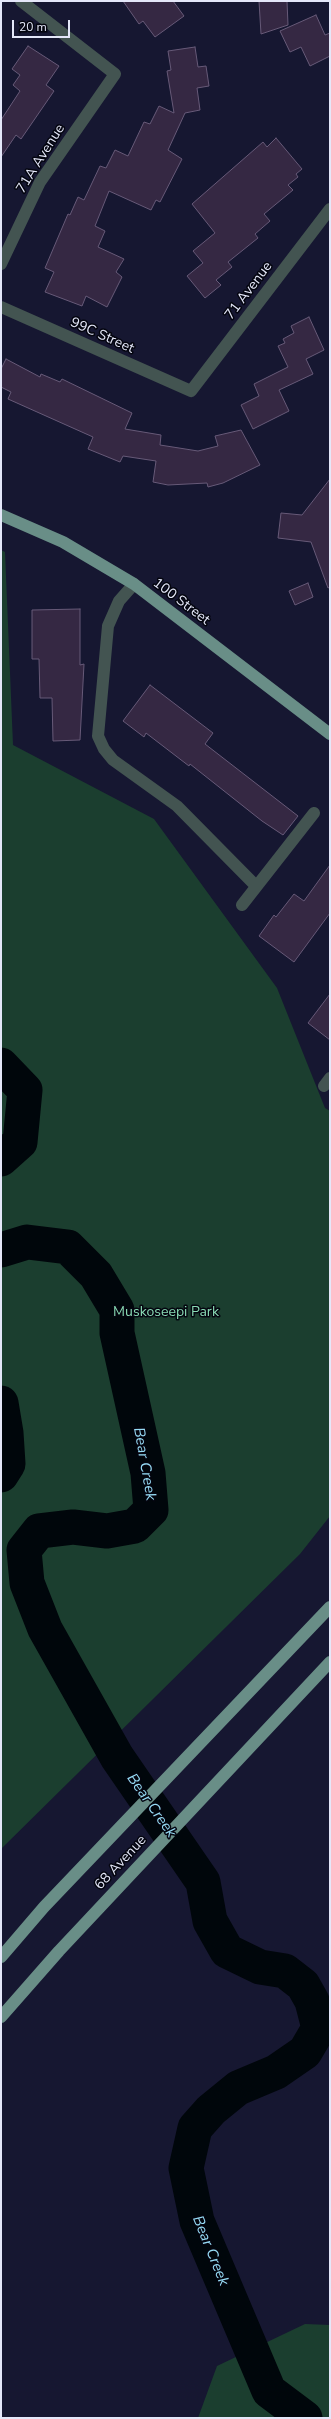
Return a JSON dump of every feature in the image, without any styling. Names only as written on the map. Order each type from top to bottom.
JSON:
[{"type":"main road","name":"100 Street","points":[[1,515],[63,542],[134,584],[330,734]]},
{"type":"main road","name":"68 Avenue","points":[[1,1957],[44,1907],[330,1607]]},
{"type":"main road","name":"68 Avenue","points":[[1,2017],[59,1951],[330,1662]]},
{"type":"street","name":"71A Avenue","points":[[1,264],[40,182],[115,74],[20,1]]},
{"type":"street","name":"71 Avenue","points":[[191,391],[330,209]]},
{"type":"street","name":"99C Street","points":[[1,307],[191,391]]},
{"type":"street","points":[[134,584],[119,601],[108,626],[98,736],[104,749],[113,760],[177,806],[256,886]]},
{"type":"street","points":[[242,905],[314,813]]},
{"type":"green space","name":"Muskoseepi Park","points":[[1,550],[5,552],[13,745],[154,819],[277,988],[325,1108],[330,1111],[330,1516],[300,1554],[1,1849]]},
{"type":"green space","points":[[305,2324],[330,2325],[330,2418],[198,2418],[217,2366]]},
{"type":"building","points":[[123,1],[173,1],[184,16],[155,37],[143,21],[139,24]]},
{"type":"building","points":[[259,1],[287,1],[288,25],[261,34]]},
{"type":"building","points":[[316,15],[325,35],[330,33],[330,56],[310,66],[301,47],[290,52],[280,31]]},
{"type":"building","points":[[28,46],[59,66],[46,85],[54,91],[21,139],[16,135],[1,157],[1,120],[20,91],[13,85],[20,75],[12,69]]},
{"type":"building","points":[[195,47],[198,67],[206,66],[209,86],[197,88],[200,110],[185,113],[168,150],[182,159],[160,202],[156,200],[151,210],[109,191],[95,226],[105,231],[98,247],[124,259],[116,272],[122,277],[107,307],[86,296],[82,306],[45,292],[54,272],[45,268],[68,214],[70,215],[78,197],[84,200],[100,166],[106,168],[115,150],[128,156],[144,122],[150,124],[159,106],[174,113],[167,71],[171,70],[168,51]]},
{"type":"building","points":[[276,138],[302,169],[296,174],[298,177],[288,185],[293,190],[264,214],[270,221],[255,234],[258,238],[228,262],[232,267],[216,280],[221,285],[205,298],[187,276],[203,263],[193,251],[215,233],[192,204],[263,142],[267,147]]},
{"type":"building","points":[[309,317],[324,350],[306,359],[313,374],[279,390],[289,411],[253,429],[241,405],[259,396],[254,384],[288,367],[278,346],[285,343],[283,339],[294,333],[291,326]]},
{"type":"building","points":[[6,359],[40,377],[41,374],[60,382],[62,379],[132,413],[125,429],[161,435],[160,445],[198,451],[218,446],[215,436],[241,430],[260,465],[223,483],[208,487],[207,483],[168,485],[153,482],[156,461],[123,456],[120,462],[88,449],[93,437],[8,399],[11,392],[1,387],[1,369]]},
{"type":"building","points":[[330,479],[330,587],[328,588],[311,542],[278,538],[281,513],[302,515]]},
{"type":"building","points":[[308,583],[313,597],[295,605],[289,591]]},
{"type":"building","points":[[80,609],[80,665],[84,664],[80,740],[53,741],[52,698],[40,698],[39,659],[32,659],[32,610]]},
{"type":"building","points":[[150,685],[213,733],[205,744],[298,816],[283,835],[262,821],[190,764],[189,766],[146,733],[144,737],[123,721]]},
{"type":"building","points":[[330,865],[330,913],[294,962],[259,936],[274,915],[276,917],[294,894],[304,901]]},
{"type":"building","points":[[330,994],[330,1040],[308,1023]]},
{"type":"waterway","name":"Bear Creek","points":[[1,1065],[25,1090],[20,1142],[1,1159]]},
{"type":"waterway","name":"Bear Creek","points":[[1,1250],[27,1242],[68,1247],[96,1275],[117,1310],[117,1333],[148,1473],[151,1510],[135,1526],[107,1531],[73,1527],[39,1531],[24,1550],[27,1583],[45,1629],[117,1757],[203,1882],[210,1921],[227,1951],[260,1967],[285,1971],[303,1985],[312,2001],[319,2028],[305,2052],[276,2072],[238,2088],[211,2110],[195,2128],[186,2168],[197,2221],[269,2391],[305,2418]]},
{"type":"waterway","name":"Bear Creek","points":[[1,1403],[6,1433],[8,1464],[1,1475]]}]
